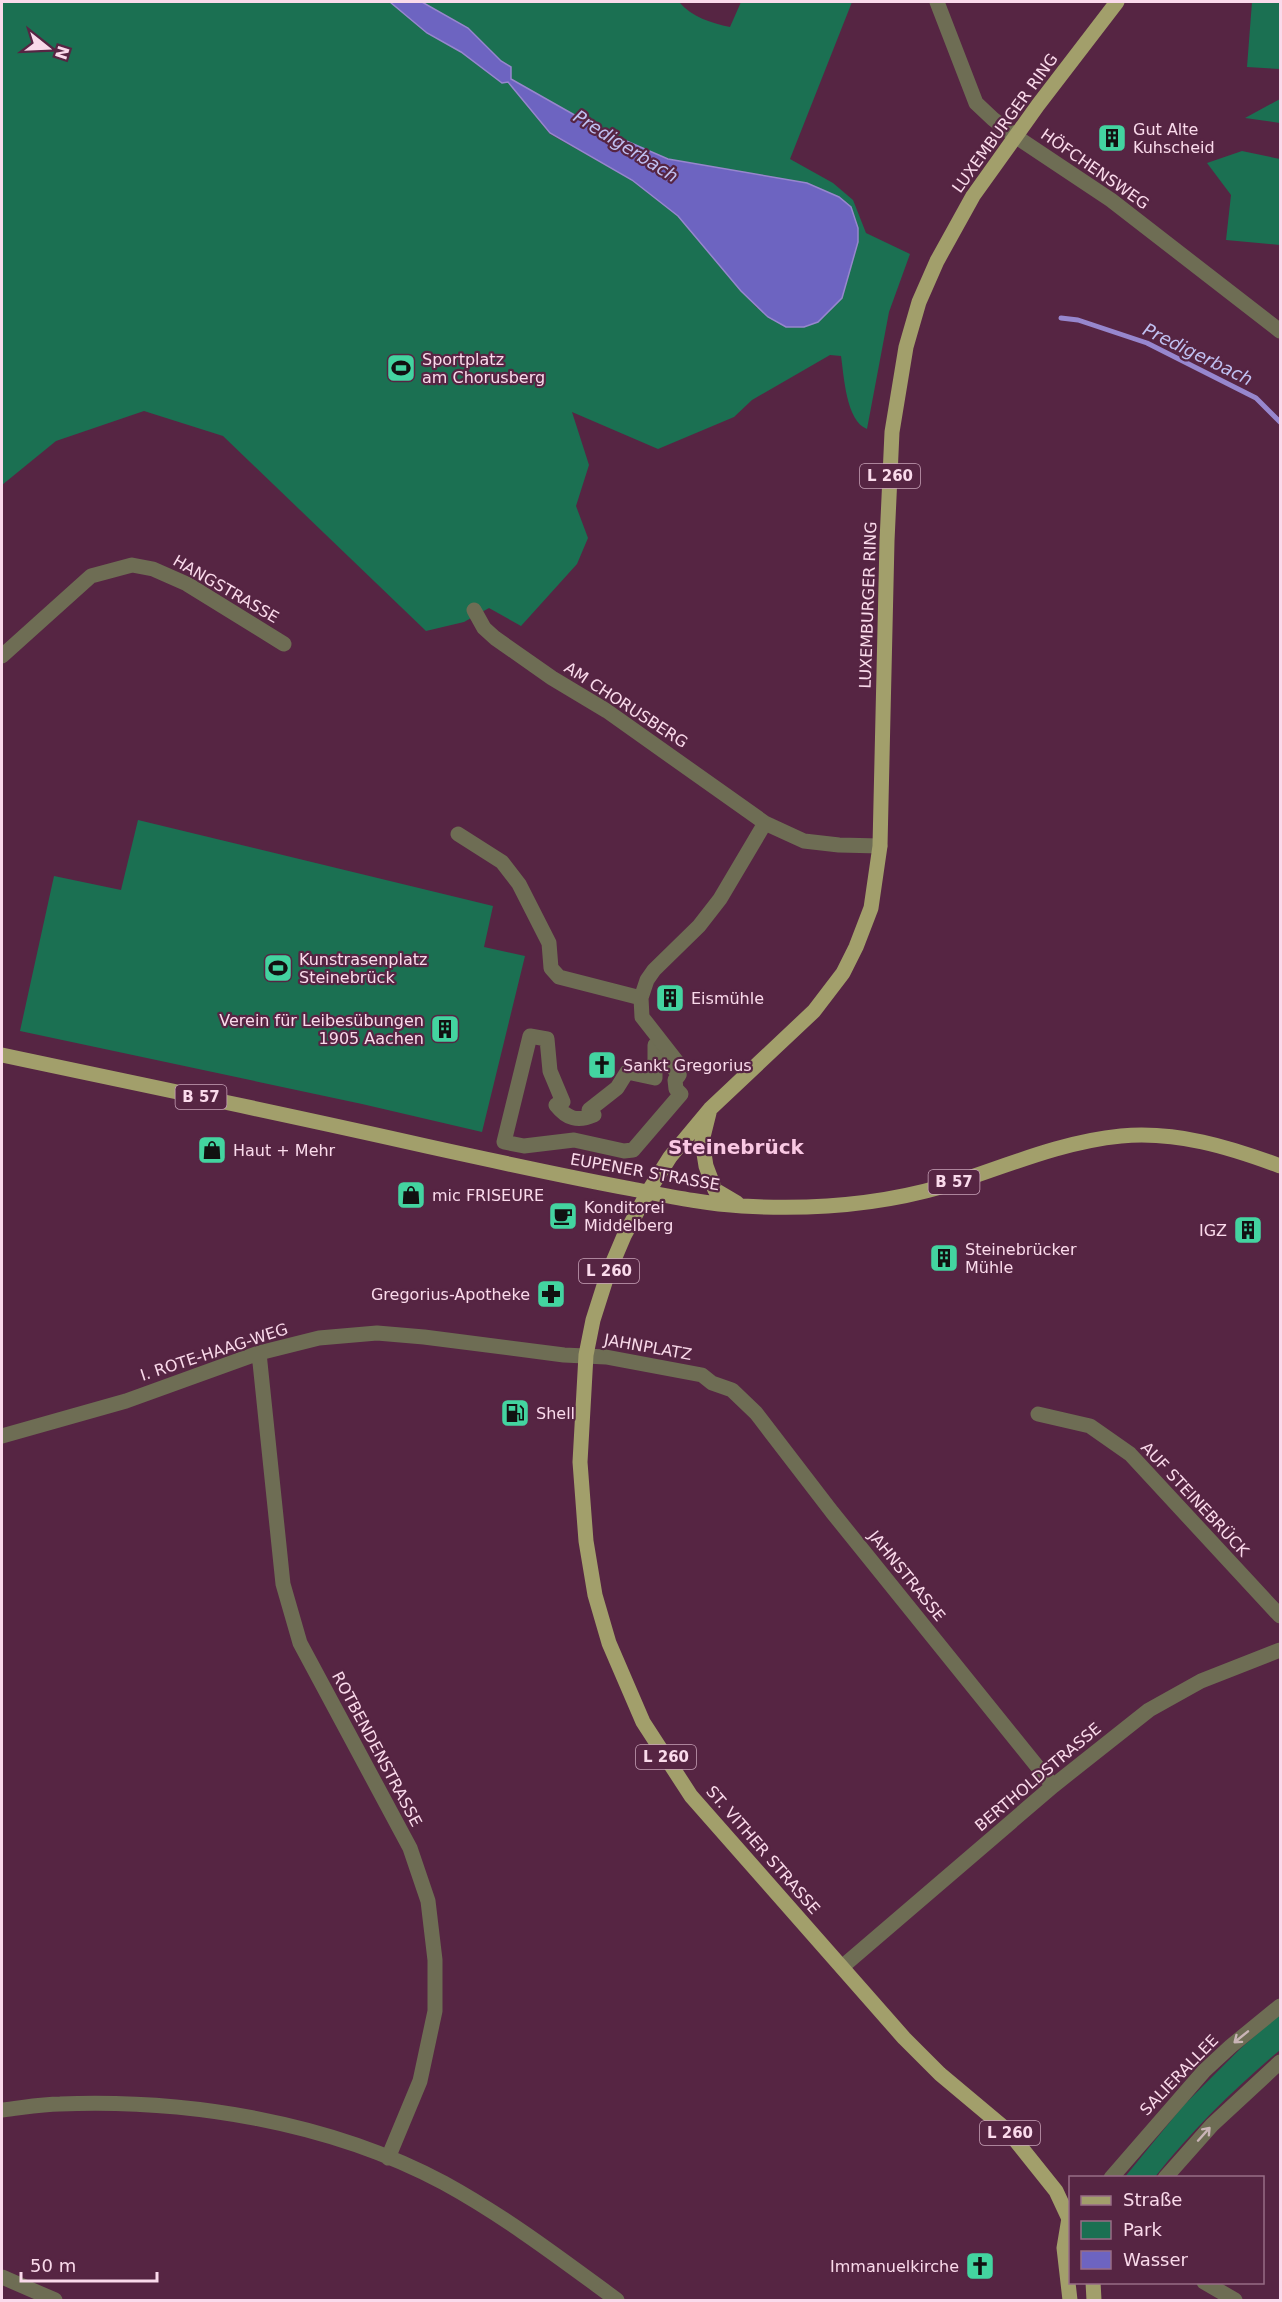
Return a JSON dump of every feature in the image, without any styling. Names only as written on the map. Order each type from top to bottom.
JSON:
[{"type":"main road","name":"LUXEMBURGER RING","points":[[648,1192],[674,1151],[710,1109],[814,1011],[843,973],[856,947],[871,908],[880,846],[892,432],[906,347],[919,302],[937,261],[973,196],[1015,136],[1117,2]]},
{"type":"main road","name":"EUPENER STRASSE","points":[[2,1055],[507,1164],[648,1192],[742,1206],[816,1208],[862,1203],[940,1187],[1041,1154],[1089,1141],[1122,1136],[1190,1139],[1228,1147],[1281,1166]]},
{"type":"main road","name":"B 57","points":[[710,1109],[702,1141],[706,1166],[715,1190],[742,1206]]},
{"type":"main road","name":"JAHNPLATZ","points":[[586,1355],[593,1320],[607,1275],[624,1236],[648,1192]]},
{"type":"main road","name":"ST. VITHER STRASSE","points":[[586,1355],[580,1462],[586,1541],[596,1595],[609,1643],[643,1722],[691,1796],[911,2045],[940,2074],[1008,2131],[1056,2191],[1069,2212]]},
{"type":"main road","name":"L 260","points":[[1069,2212],[1064,2248],[1070,2301]]},
{"type":"street","name":"HÖFCHENSWEG","points":[[937,2],[976,103],[1015,136],[1111,200],[1281,331]]},
{"type":"street","name":"HANGSTRASSE","points":[[2,656],[91,576],[132,565],[153,569],[187,584],[284,644]]},
{"type":"street","name":"AM CHORUSBERG","points":[[474,610],[484,628],[495,638],[552,678],[607,711],[765,823],[804,841],[880,846]]},
{"type":"street","points":[[678,1063],[642,1017],[641,998],[647,980],[654,970],[699,926],[720,899],[765,823]]},
{"type":"street","points":[[458,834],[502,862],[519,884],[549,943],[551,968],[560,977],[641,998]]},
{"type":"street","points":[[530,1036],[547,1039],[550,1071],[564,1102],[556,1105],[567,1116],[576,1119],[594,1115],[589,1110],[617,1088],[627,1072],[655,1078],[655,1045],[679,1075],[675,1080],[676,1089],[681,1094],[661,1118],[633,1150],[624,1151],[574,1140],[524,1146],[504,1142],[530,1036]]},
{"type":"street","name":"I. ROTE-HAAG-WEG","points":[[2,1436],[126,1401],[259,1353],[319,1338],[377,1333],[564,1355],[586,1355]]},
{"type":"street","name":"ROTBENDENSTRASSE","points":[[259,1353],[283,1584],[300,1643],[410,1848],[428,1901],[435,1960],[435,2011],[420,2081],[388,2157]]},
{"type":"street","name":"JAHNPLATZ","points":[[586,1355],[702,1375],[712,1383],[732,1390]]},
{"type":"street","name":"JAHNSTRASSE","points":[[732,1390],[756,1413],[832,1512],[1053,1785]]},
{"type":"street","name":"AUF STEINEBRÜCK","points":[[1038,1414],[1090,1426],[1130,1454],[1281,1616]]},
{"type":"street","name":"BERTHOLDSTRASSE","points":[[842,1967],[1053,1785],[1149,1710],[1201,1681],[1281,1650]]},
{"type":"street","name":"SALIERALLEE","points":[[1113,2176],[1204,2071],[1281,2006]]},
{"type":"street","points":[[1167,2176],[1212,2125],[1281,2062]]},
{"type":"street","points":[[2,2110],[60,2104],[155,2105],[235,2113],[305,2129],[388,2157],[442,2182],[491,2210],[617,2301]]},
{"type":"street","points":[[2,2277],[55,2301]]},
{"type":"street","points":[[1206,2284],[1235,2301]]},
{"type":"green space","points":[[2,2],[390,2],[427,33],[461,52],[502,83],[508,82],[550,134],[632,180],[678,216],[757,308],[842,298],[858,242],[858,228],[851,207],[839,197],[807,183],[668,159],[601,130],[510,79],[511,67],[501,61],[468,28],[422,2],[679,2],[702,19],[730,27],[741,2],[852,2],[790,159],[833,183],[853,200],[866,233],[910,254],[889,312],[867,429],[854,417],[850,408],[841,356],[830,355],[752,400],[734,417],[658,449],[572,412],[589,465],[576,506],[588,538],[577,564],[521,626],[489,608],[464,622],[426,631],[223,436],[144,411],[56,441],[2,485]]},
{"type":"green space","points":[[1252,2],[1280,2],[1280,69],[1247,67]]},
{"type":"green space","points":[[1280,99],[1280,123],[1245,118]]},
{"type":"green space","points":[[1242,151],[1280,159],[1280,245],[1226,240],[1231,195],[1207,163]]},
{"type":"green space","name":"Kunstrasenplatz Steinebrück","points":[[138,820],[493,906],[484,947],[525,956],[482,1132],[20,1031],[54,876],[121,890]]},
{"type":"green space","points":[[1280,2014],[1280,2050],[1214,2111],[1156,2176],[1126,2176],[1183,2106],[1241,2048]]},
{"type":"water","points":[[390,2],[422,2],[468,28],[501,61],[511,67],[511,79],[601,130],[668,159],[807,183],[839,197],[851,207],[858,228],[858,242],[842,298],[818,322],[804,327],[786,327],[768,317],[741,291],[678,216],[632,180],[550,133],[508,82],[502,83],[461,52],[427,33]]},
{"type":"waterway","name":"Predigerbach","points":[[1061,318],[1078,320],[1147,343],[1256,398],[1280,422]]},
{"type":"place","name":"Gut Alte Kuhscheid","points":[[1112,138]]},
{"type":"place","name":"Sportplatz am Chorusberg","points":[[401,368]]},
{"type":"place","name":"Kunstrasenplatz Steinebrück","points":[[278,968]]},
{"type":"place","name":"Eismühle","points":[[670,998]]},
{"type":"place","name":"Verein für Leibesübungen 1905 Aachen","points":[[445,1029]]},
{"type":"place","name":"Sankt Gregorius","points":[[602,1065]]},
{"type":"place","name":"Haut + Mehr","points":[[212,1150]]},
{"type":"place","name":"mic FRISEURE","points":[[411,1195]]},
{"type":"place","name":"Konditorei Middelberg","points":[[563,1216]]},
{"type":"place","name":"IGZ","points":[[1248,1230]]},
{"type":"place","name":"Steinebrücker Mühle","points":[[944,1258]]},
{"type":"place","name":"Gregorius-Apotheke","points":[[551,1294]]},
{"type":"place","name":"Shell","points":[[515,1413]]},
{"type":"place","name":"Immanuelkirche","points":[[980,2266]]},
{"type":"district","name":"Steinebrück","points":[[736,1147]]}]
